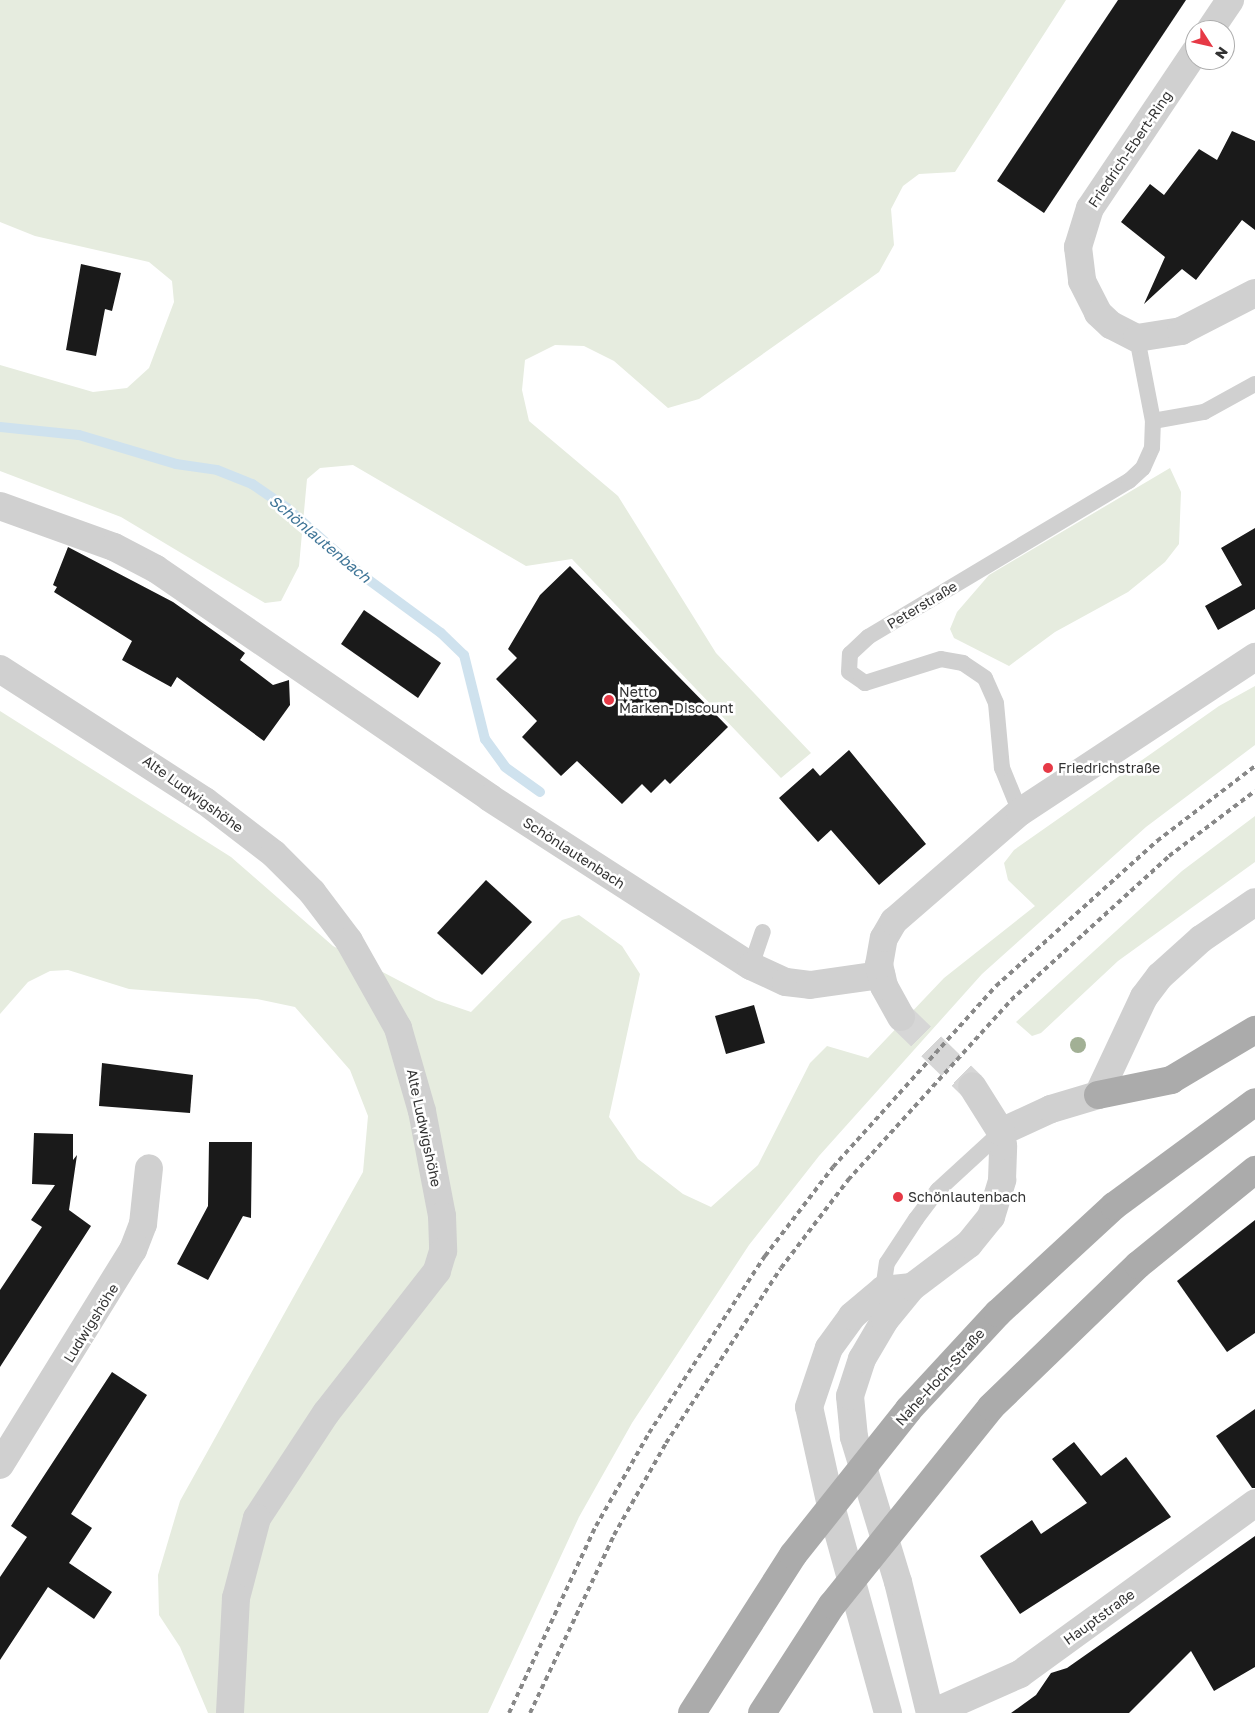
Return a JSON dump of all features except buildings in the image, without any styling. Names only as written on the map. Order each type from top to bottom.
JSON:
[{"type":"main road","points":[[1098,1095],[1171,1080],[1255,1030]]},
{"type":"main road","name":"Nahe-Hoch-Straße","points":[[692,1713],[755,1609],[863,1465],[941,1374],[1046,1267],[1114,1206],[1255,1102]]},
{"type":"main road","points":[[762,1713],[851,1580],[884,1537],[1028,1368],[1138,1265],[1255,1170]]},
{"type":"street","points":[[1217,20],[1230,0]]},
{"type":"street","name":"Friedrich-Ebert-Ring","points":[[1137,338],[1110,325],[1088,299],[1078,264],[1079,240],[1090,208],[1185,67]]},
{"type":"street","points":[[1137,338],[1181,331],[1255,293]]},
{"type":"street","name":"Schönlautenbach","points":[[0,506],[106,544],[156,569],[490,798],[750,966],[786,982],[810,985],[881,975]]},
{"type":"street","points":[[901,1017],[881,975],[880,952],[894,921],[1020,812],[1255,657]]},
{"type":"street","name":"Alte Ludwigshöhe","points":[[0,669],[205,800],[274,854],[312,892],[349,941],[398,1028],[422,1111],[442,1216],[443,1251],[437,1272],[326,1413],[257,1518],[236,1598],[230,1713]]},
{"type":"street","points":[[1001,1132],[1051,1109],[1098,1095],[1140,1005],[1160,976],[1202,939],[1255,902]]},
{"type":"street","points":[[888,1713],[831,1506],[811,1423],[813,1388],[839,1333],[883,1290],[912,1286],[969,1244],[991,1217],[1003,1172],[1001,1132],[972,1086]]},
{"type":"street","name":"Ludwigshöhe","points":[[0,1465],[133,1250],[143,1224],[149,1168]]},
{"type":"street","name":"Hauptstraße","points":[[912,1286],[872,1339],[854,1378],[849,1409],[931,1713],[1020,1674],[1255,1503]]},
{"type":"lane","name":"Peterstraße","points":[[1020,812],[1002,768],[996,702],[985,678],[962,663],[940,659],[865,683],[849,672],[850,654],[868,637],[1129,482],[1143,468],[1152,448],[1153,421],[1137,338]]},
{"type":"lane","points":[[1153,421],[1204,412],[1255,384]]},
{"type":"lane","points":[[750,966],[763,932]]},
{"type":"lane","points":[[883,1290],[887,1263],[916,1219],[938,1190],[1001,1132]]},
{"type":"shaded area","points":[[0,0],[1066,0],[955,172],[919,174],[903,186],[891,209],[894,245],[879,272],[699,399],[668,408],[614,361],[584,346],[555,345],[525,360],[522,390],[529,421],[618,496],[716,653],[811,753],[781,778],[572,559],[526,566],[353,465],[320,468],[307,479],[299,566],[281,601],[265,603],[121,517],[0,471],[0,365],[93,392],[127,388],[149,368],[174,302],[172,281],[149,262],[35,236],[0,222]]},
{"type":"shaded area","points":[[1170,468],[1181,492],[1179,544],[1165,562],[1128,592],[1055,632],[1009,666],[954,638],[950,629],[957,612],[989,575]]},
{"type":"shaded area","points":[[1255,686],[1255,745],[1146,827],[982,974],[819,1156],[749,1245],[632,1423],[579,1517],[488,1713],[208,1713],[180,1647],[159,1615],[158,1575],[180,1501],[363,1172],[368,1116],[350,1070],[295,1007],[257,999],[129,989],[68,970],[50,971],[28,982],[0,1014],[0,711],[231,857],[333,946],[436,1000],[471,1012],[562,920],[579,915],[622,946],[640,974],[609,1117],[638,1159],[683,1194],[711,1207],[758,1165],[810,1063],[827,1046],[868,1058],[944,978],[1035,906],[1008,880],[1004,863],[1014,850],[1219,706]]},
{"type":"shaded area","points":[[1255,816],[1255,862],[1118,961],[1041,1033],[1032,1036],[1016,1022],[1182,871]]},
{"type":"waterway","name":"Schönlautenbach","points":[[0,427],[79,435],[176,464],[217,470],[252,484],[287,508],[362,575],[441,633],[464,655],[485,739],[505,767],[540,792]]},
{"type":"tunnel","points":[[901,1017],[972,1086]]},
{"type":"railway","points":[[509,1713],[596,1526],[649,1433],[765,1256],[833,1167],[996,986],[1157,841],[1255,766]]},
{"type":"railway","points":[[530,1713],[614,1535],[666,1443],[781,1268],[848,1180],[1011,1000],[1169,856],[1255,791]]},
{"type":"place","name":"Netto Marken-Discount","points":[[609,700]]},
{"type":"place","name":"Friedrichstraße","points":[[1048,768]]},
{"type":"place","name":"Schönlautenbach","points":[[898,1197]]}]
